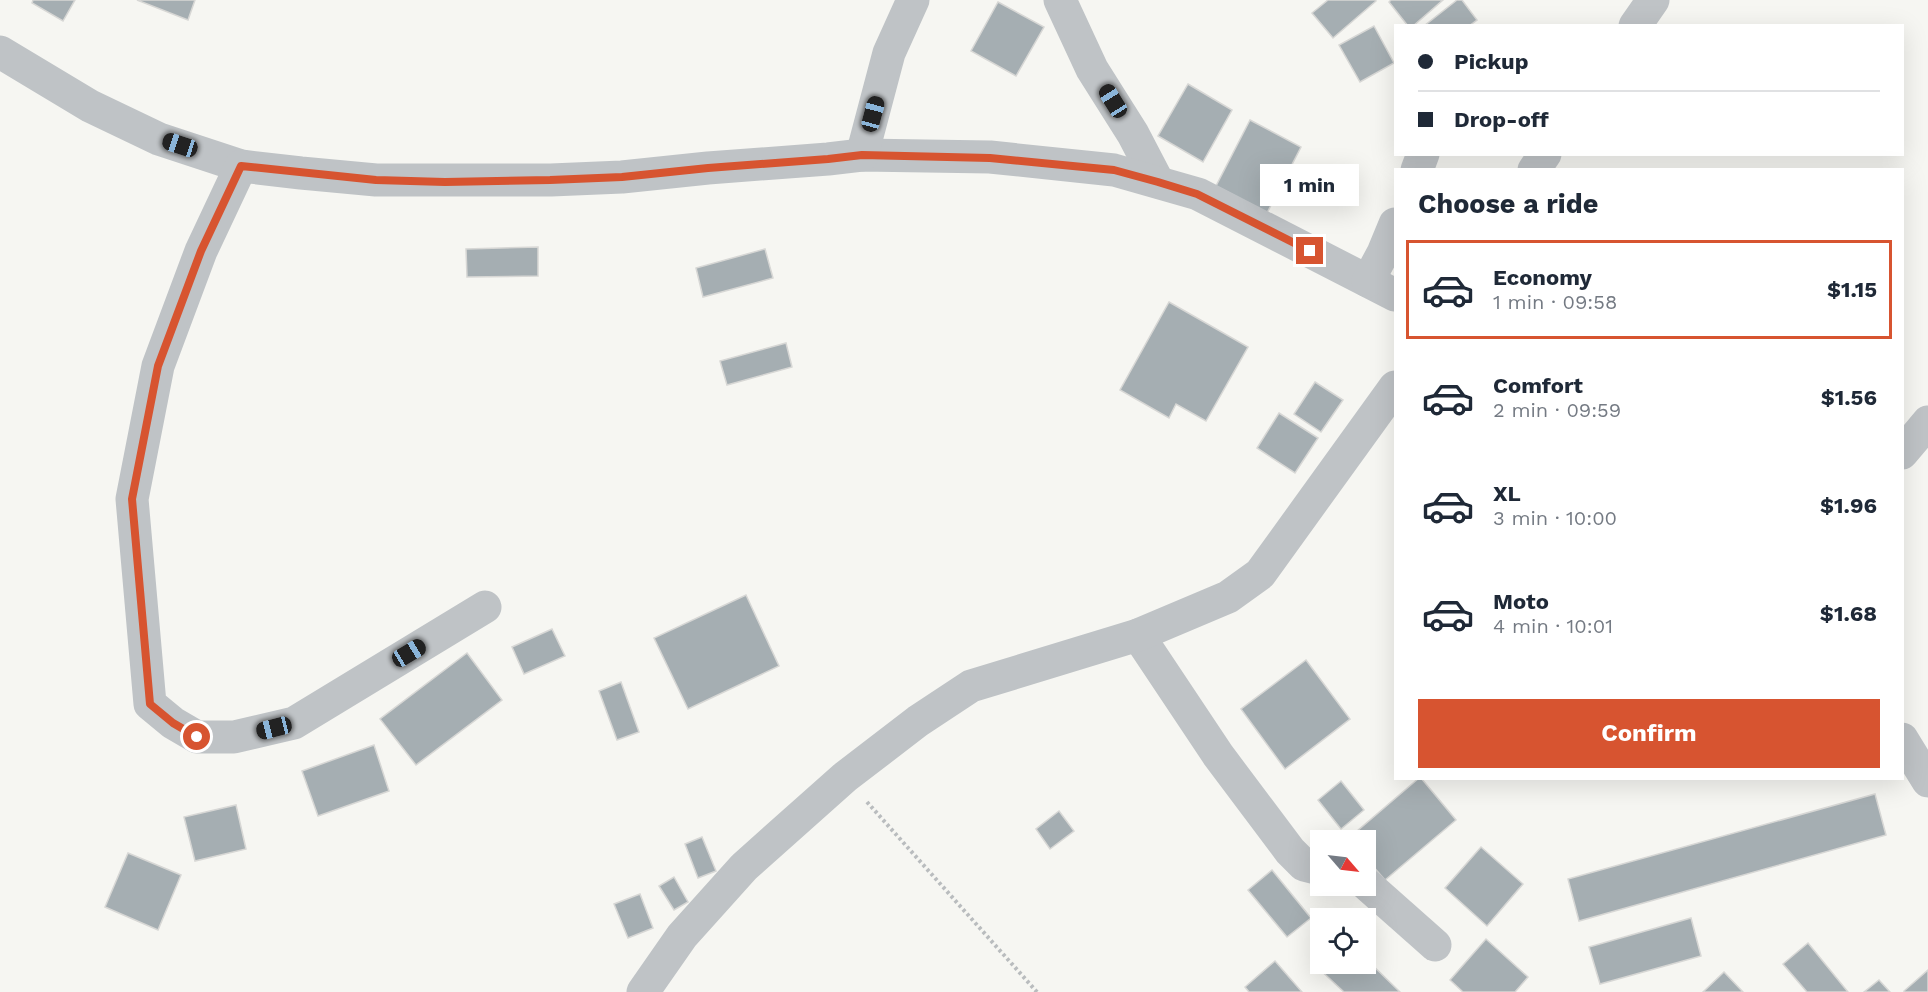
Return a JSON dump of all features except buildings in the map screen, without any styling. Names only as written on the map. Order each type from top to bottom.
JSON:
[{"type":"street","points":[[862,155],[889,54],[913,0]]},
{"type":"street","points":[[1060,0],[1092,69],[1133,134],[1158,182]]},
{"type":"street","points":[[1636,24],[1653,0]]},
{"type":"street","points":[[0,52],[90,106],[159,139],[241,166],[376,180],[550,180],[622,177],[862,155],[990,158],[1114,170],[1197,194],[1381,288],[1383,253],[1394,226]]},
{"type":"street","points":[[241,166],[201,251],[158,366],[132,499],[150,704],[173,723],[197,737],[234,737],[294,723],[485,607]]},
{"type":"street","points":[[643,992],[682,936],[744,867],[845,777],[918,721],[971,686],[1138,635],[1228,597],[1260,574],[1394,388]]},
{"type":"street","points":[[1904,451],[1928,422]]},
{"type":"street","points":[[1138,635],[1218,755],[1290,851],[1304,865],[1310,866]]},
{"type":"street","points":[[1904,742],[1928,781]]},
{"type":"street","points":[[1376,893],[1435,945]]},
{"type":"path","points":[[845,777],[1037,992]]},
{"type":"route","points":[[197,737],[173,723],[150,704],[132,499],[158,366],[201,251],[241,166],[376,180],[445,182],[622,177],[862,155],[990,158],[1114,170],[1158,182],[1197,194],[1310,251]]}]
